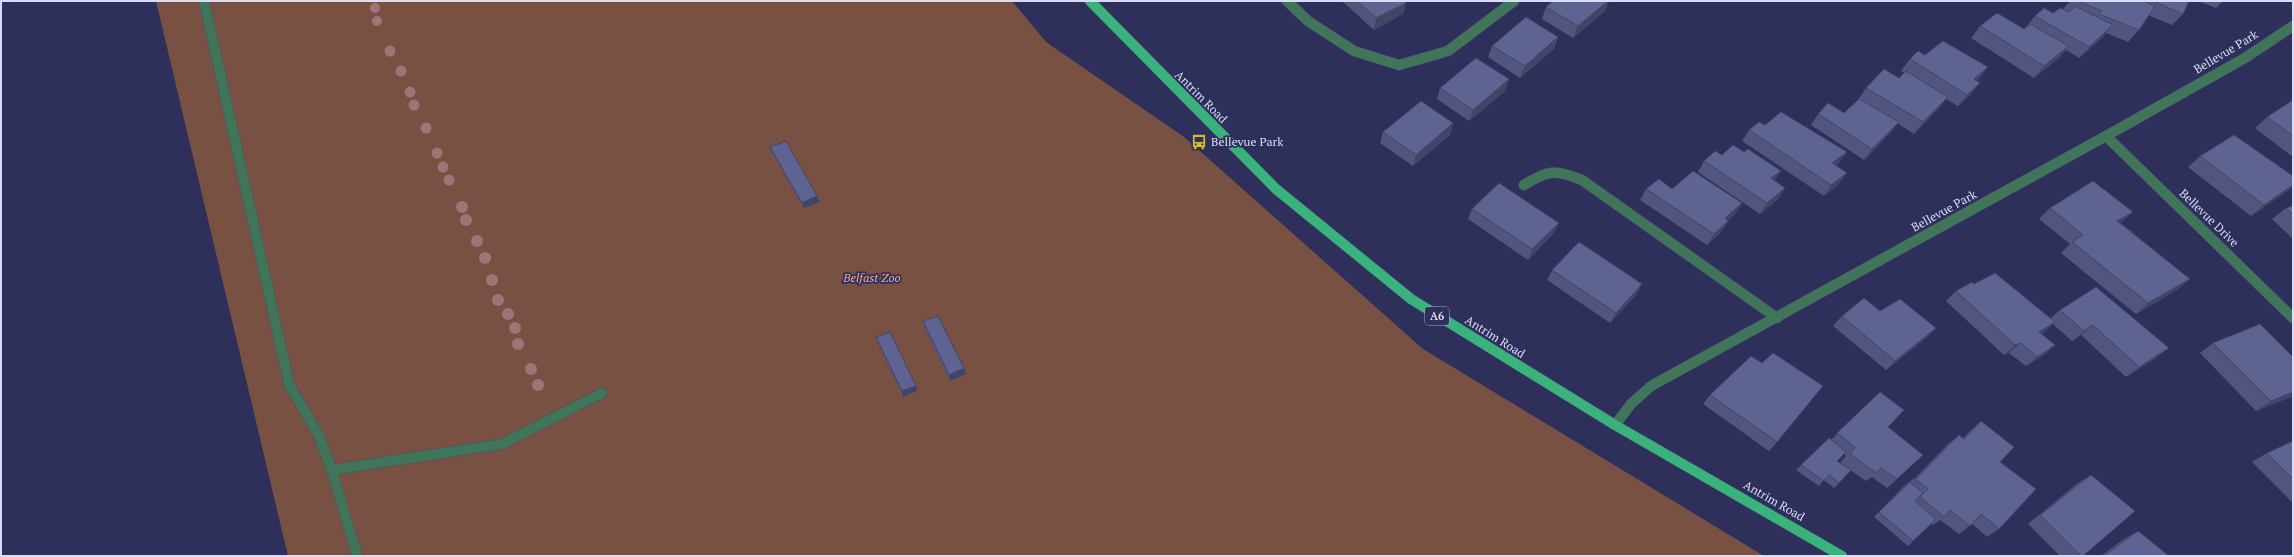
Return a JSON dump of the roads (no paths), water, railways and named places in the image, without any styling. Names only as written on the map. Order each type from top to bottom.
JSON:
[{"type":"main road","name":"Antrim Road","points":[[1090,1],[1276,189],[1340,244],[1411,299],[1616,425],[1842,556]]},
{"type":"street","points":[[204,1],[289,384],[318,434],[332,470],[357,556]]},
{"type":"street","points":[[1287,1],[1308,20],[1354,51],[1399,65],[1448,51],[1514,1]]},
{"type":"street","name":"Bellevue Park","points":[[1616,425],[1632,404],[1651,386],[1778,318],[2106,136],[2245,58],[2293,26]]},
{"type":"street","name":"Bellevue Drive","points":[[2106,136],[2293,318]]},
{"type":"street","points":[[1524,185],[1545,171],[1563,171],[1582,180],[1778,318]]},
{"type":"street","points":[[332,470],[502,444],[602,393]]},
{"type":"place","name":"Bellevue Park","points":[[1199,142]]},
{"type":"park label","name":"Belfast Zoo","points":[[872,278]]}]
